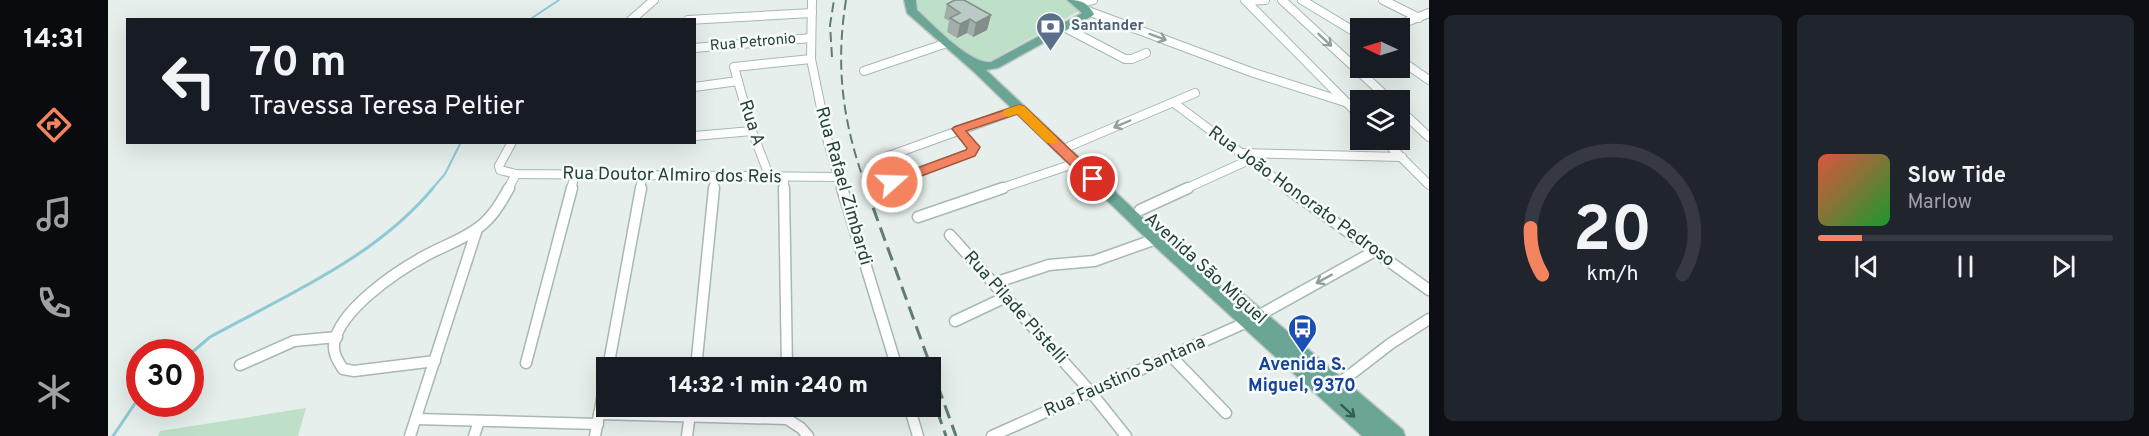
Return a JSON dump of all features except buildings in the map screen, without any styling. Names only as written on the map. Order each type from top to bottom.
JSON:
[{"type":"main road","name":"Avenida São Miguel","points":[[910,0],[911,11],[965,57],[1156,239],[1252,319],[1337,385],[1395,436]]},
{"type":"main road","points":[[994,65],[1088,14],[1083,3]]},
{"type":"main road","name":"Avenida São Miguel","points":[[965,57],[979,64],[994,65],[999,79],[1140,210],[1376,436]]},
{"type":"street","points":[[633,18],[654,0]]},
{"type":"street","name":"Rua Rafael Zimbardi","points":[[812,0],[812,59],[837,177],[894,357]]},
{"type":"street","points":[[1246,1],[1264,0]]},
{"type":"street","points":[[1282,0],[1379,90]]},
{"type":"street","points":[[1302,0],[1350,29]]},
{"type":"street","points":[[1383,0],[1419,18]]},
{"type":"street","points":[[1246,1],[1348,103]]},
{"type":"street","points":[[1083,3],[1251,72],[1348,103]]},
{"type":"street","points":[[696,20],[812,13]]},
{"type":"street","points":[[1410,21],[1429,13]]},
{"type":"street","points":[[1064,27],[1125,58],[1132,59],[1146,53]]},
{"type":"street","name":"Rua Petronio","points":[[696,48],[811,38]]},
{"type":"street","points":[[864,71],[947,43]]},
{"type":"street","name":"Rua A","points":[[770,178],[752,131],[734,68],[738,65],[812,59]]},
{"type":"street","points":[[1410,67],[1429,80]]},
{"type":"street","points":[[696,87],[738,81]]},
{"type":"street","points":[[1070,146],[1195,93]]},
{"type":"street","name":"Rua João Honorato Pedroso","points":[[1174,103],[1239,153],[1429,290]]},
{"type":"street","points":[[878,163],[883,158],[958,129],[1019,109]]},
{"type":"street","points":[[1410,119],[1429,137]]},
{"type":"street","points":[[892,182],[970,153],[973,147],[958,129]]},
{"type":"street","points":[[696,136],[752,131]]},
{"type":"street","points":[[435,361],[354,371],[343,369],[335,357],[334,344],[349,315],[375,290],[418,260],[477,229],[502,200],[511,174],[500,170],[499,166],[511,144]]},
{"type":"street","points":[[1395,150],[1429,185]]},
{"type":"street","points":[[1239,153],[1402,157]]},
{"type":"street","points":[[1140,210],[1249,160]]},
{"type":"street","points":[[918,217],[1076,163]]},
{"type":"street","name":"Rua Doutor Almiro dos Reis","points":[[511,174],[837,177]]},
{"type":"street","points":[[526,363],[575,175]]},
{"type":"street","points":[[610,357],[644,175]]},
{"type":"street","points":[[697,357],[715,176]]},
{"type":"street","points":[[784,178],[787,357]]},
{"type":"street","points":[[410,436],[477,229]]},
{"type":"street","name":"Rua Pilade Pistelli","points":[[950,235],[1090,391],[1126,436]]},
{"type":"street","points":[[994,283],[1049,265],[1094,261],[1156,239]]},
{"type":"street","name":"Rua Faustino Santana","points":[[992,436],[1090,391],[1172,357],[1252,319],[1375,250]]},
{"type":"street","points":[[955,321],[1006,297]]},
{"type":"street","points":[[1337,385],[1390,344],[1429,319]]},
{"type":"street","points":[[240,366],[294,341],[337,337]]},
{"type":"street","points":[[1172,357],[1226,413]]},
{"type":"street","points":[[416,419],[598,425],[651,417]]},
{"type":"street","points":[[687,436],[689,417]]},
{"type":"street","points":[[763,417],[787,419],[801,428],[808,436]]},
{"type":"street","points":[[912,417],[918,436]]},
{"type":"street","points":[[474,436],[479,421]]},
{"type":"green space","points":[[918,0],[1065,0],[1079,11],[990,61],[970,56],[943,37],[919,14]]},
{"type":"green space","points":[[306,408],[298,436],[158,436],[160,431]]},
{"type":"waterway","points":[[532,18],[559,0]]},
{"type":"waterway","points":[[432,189],[445,174],[460,144]]},
{"type":"waterway","points":[[204,342],[329,273],[358,254],[385,234],[433,188]]},
{"type":"waterway","points":[[113,436],[126,417]]},
{"type":"railway","points":[[832,57],[830,25],[834,0]]},
{"type":"railway","points":[[846,0],[841,49],[843,96],[852,142],[867,189]]},
{"type":"railway","points":[[866,188],[956,436]]},
{"type":"railway","points":[[939,417],[946,436]]},
{"type":"slow traffic","points":[[1008,113],[1019,109],[1052,140]]},
{"type":"place","name":"Santander","points":[[1050,52]]},
{"type":"place","name":"Avenida S. Miguel, 9370","points":[[1302,354]]},
{"type":"route","points":[[892,182],[970,153],[974,149],[958,129],[1019,109],[1093,179]]}]
